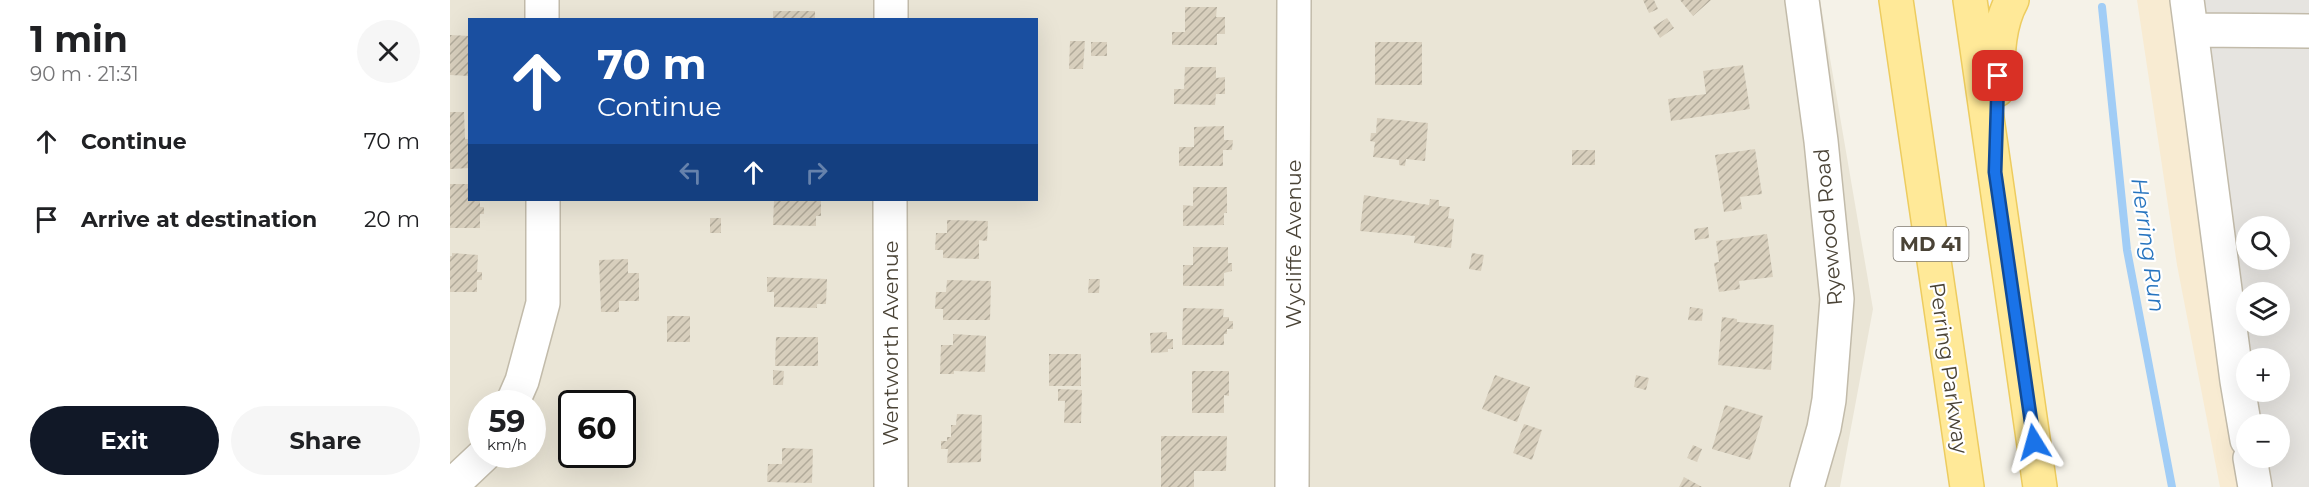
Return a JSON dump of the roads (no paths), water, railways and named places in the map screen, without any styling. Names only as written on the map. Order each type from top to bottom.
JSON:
[{"type":"main road","name":"Perring Parkway","points":[[1896,0],[1967,487]]},
{"type":"main road","points":[[1970,0],[2040,487]]},
{"type":"main road","points":[[1995,172],[1998,52],[2005,13],[2012,0]]},
{"type":"street","points":[[542,0],[542,18]]},
{"type":"street","points":[[891,0],[891,18]]},
{"type":"street","name":"Wycliffe Avenue","points":[[1292,487],[1294,0]]},
{"type":"street","name":"Ryewood Road","points":[[1802,0],[1821,141],[1837,299],[1829,400],[1824,428],[1807,487]]},
{"type":"street","points":[[2242,414],[2189,15],[2309,31]]},
{"type":"street","points":[[518,390],[543,303],[543,201]]},
{"type":"street","name":"Wentworth Avenue","points":[[890,201],[891,487]]},
{"type":"street","points":[[450,487],[470,468]]},
{"type":"street","points":[[2252,468],[2255,487]]},
{"type":"waterway","name":"Herring Run","points":[[2102,7],[2127,250],[2172,487]]}]
